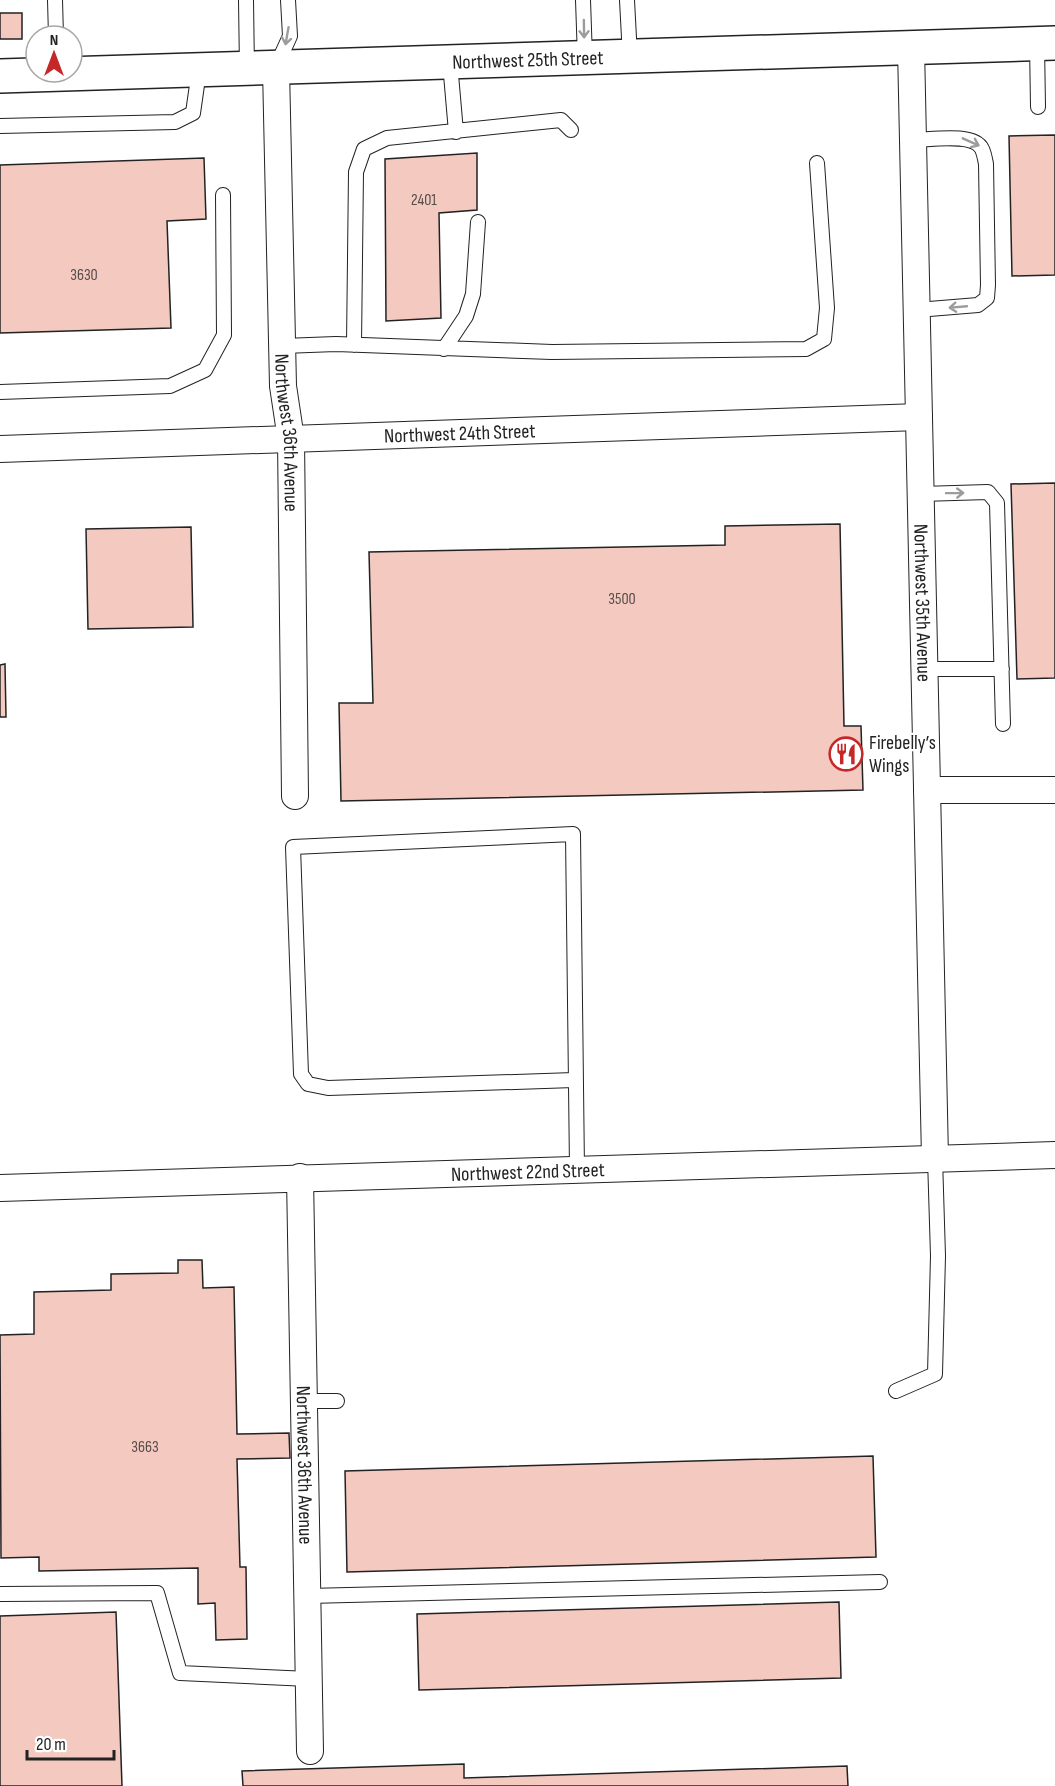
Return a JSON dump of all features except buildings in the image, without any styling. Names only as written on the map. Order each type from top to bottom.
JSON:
[{"type":"street","name":"Northwest 25th Street","points":[[84,73],[262,70],[1046,43]]},
{"type":"street","name":"Northwest 35th Avenue","points":[[911,48],[935,1158]]},
{"type":"street","name":"Northwest 36th Avenue","points":[[262,70],[284,386],[291,439],[295,796]]},
{"type":"street","name":"Northwest 25th Street","points":[[0,76],[24,75]]},
{"type":"street","name":"Northwest 24th Street","points":[[0,449],[919,417]]},
{"type":"street","points":[[927,789],[1055,790]]},
{"type":"street","name":"Northwest 22nd Street","points":[[0,1188],[1055,1155]]},
{"type":"street","name":"Northwest 36th Avenue","points":[[300,1177],[310,1751]]},
{"type":"lane","points":[[55,0],[56,24]]},
{"type":"lane","points":[[246,0],[262,70]]},
{"type":"lane","points":[[262,70],[290,36],[288,0]]},
{"type":"lane","points":[[583,0],[585,59]]},
{"type":"lane","points":[[627,0],[630,57]]},
{"type":"lane","points":[[1038,107],[1046,43]]},
{"type":"lane","points":[[450,63],[456,132]]},
{"type":"lane","points":[[0,126],[175,122],[193,113],[199,71]]},
{"type":"lane","points":[[354,345],[356,172],[364,149],[387,138],[561,120],[571,130]]},
{"type":"lane","points":[[913,140],[962,138],[976,142],[982,149],[986,164],[987,298],[978,305],[917,310]]},
{"type":"lane","points":[[283,346],[354,345],[552,351],[806,349],[824,339],[828,308],[817,163]]},
{"type":"lane","points":[[0,392],[170,387],[205,370],[224,335],[223,195]]},
{"type":"lane","points":[[444,349],[466,316],[473,294],[478,222]]},
{"type":"lane","points":[[921,494],[988,492],[997,503],[1003,724]]},
{"type":"lane","points":[[925,669],[1002,669]]},
{"type":"lane","points":[[574,1080],[328,1088],[308,1084],[301,1074],[293,847],[573,834],[574,1080],[577,1169]]},
{"type":"lane","points":[[896,1391],[935,1374],[938,1256],[935,1158]]},
{"type":"lane","points":[[304,1401],[337,1401]]},
{"type":"lane","points":[[308,1596],[880,1582]]},
{"type":"lane","points":[[0,1594],[157,1593],[180,1673],[309,1679]]},
{"type":"place","name":"Firebelly’s Wings","points":[[846,754]]}]
